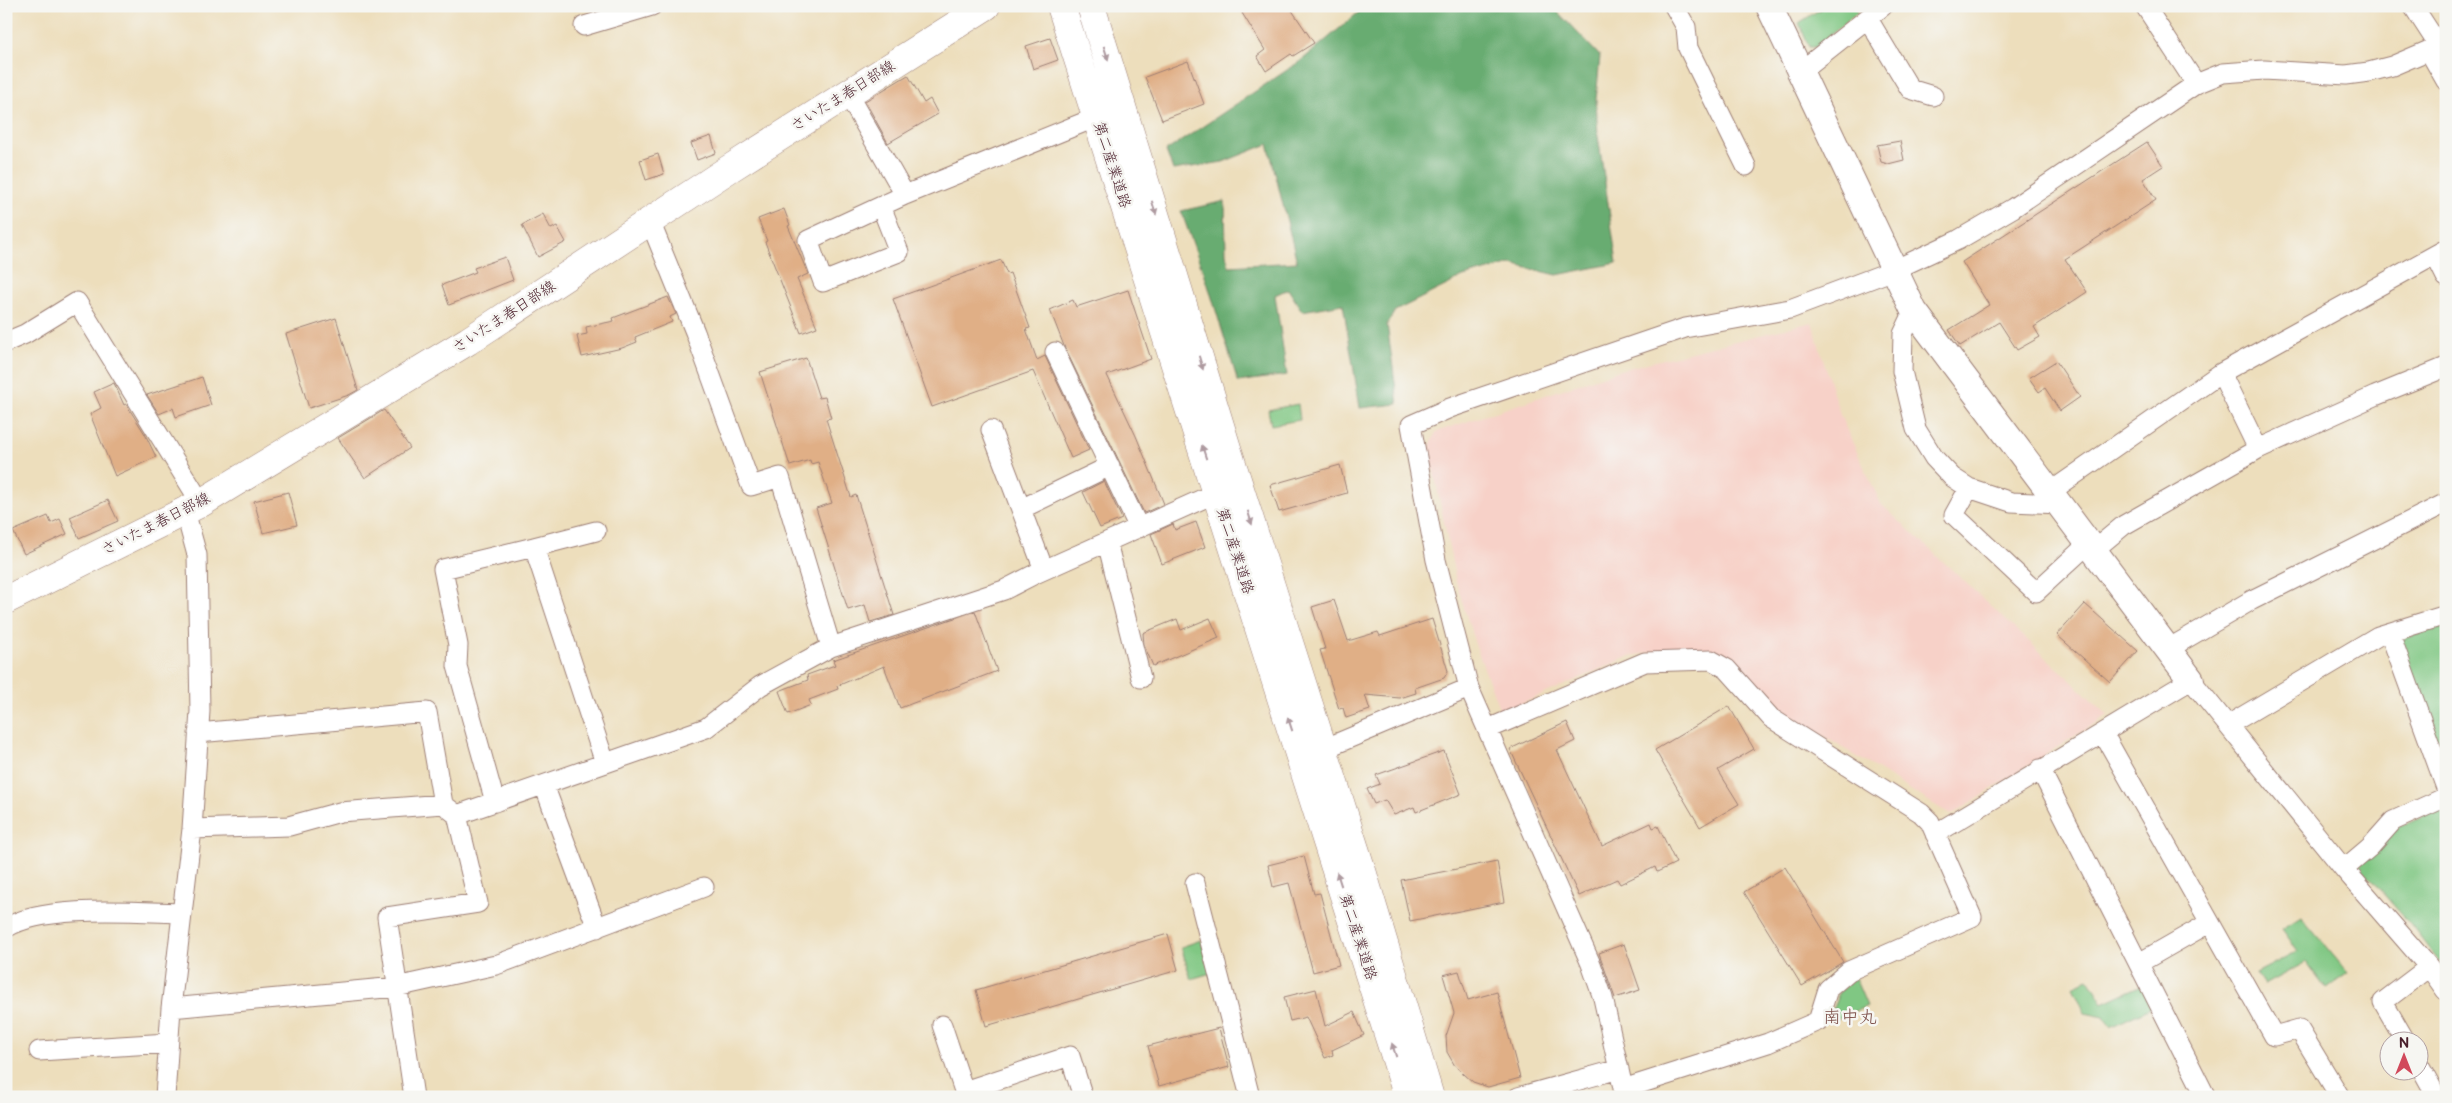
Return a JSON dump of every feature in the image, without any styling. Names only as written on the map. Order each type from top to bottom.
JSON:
[{"type":"main road","name":"さいたま春日部線","points":[[6,600],[193,507],[468,341],[650,221],[986,6]]},
{"type":"main road","name":"第二産業道路","points":[[1061,6],[1097,117],[1228,488]]},
{"type":"main road","name":"第二産業道路","points":[[1091,6],[1228,488],[1312,754],[1408,1097]]},
{"type":"main road","name":"第二産業道路","points":[[1312,754],[1369,892],[1430,1097]]},
{"type":"street","points":[[584,26],[652,6]]},
{"type":"street","points":[[1674,6],[1686,27],[1688,48],[1746,166]]},
{"type":"street","points":[[1769,6],[1914,311],[2191,680],[2344,869],[2429,967],[2446,991]]},
{"type":"street","points":[[1801,71],[1883,6]]},
{"type":"street","points":[[2145,6],[2196,84]]},
{"type":"street","points":[[2413,6],[2438,47],[2446,81]]},
{"type":"street","points":[[1868,19],[1910,89],[1933,96]]},
{"type":"street","points":[[1488,729],[1645,662],[1711,660],[1727,669],[1771,718],[1921,813],[1930,822],[1972,917],[1849,971],[1828,990],[1818,1021],[1768,1043],[1624,1093],[1604,998],[1592,964],[1469,688],[1436,560],[1411,425],[1450,408],[1684,328],[1790,309],[1894,270],[1958,240],[2013,208],[2196,84],[2223,74],[2264,70],[2346,75],[2392,66],[2438,47]]},
{"type":"street","points":[[848,93],[905,194]]},
{"type":"street","points":[[881,206],[898,252],[824,282],[808,240],[905,194],[1097,117]]},
{"type":"street","points":[[650,221],[695,332],[751,486],[780,477],[831,647]]},
{"type":"street","points":[[1914,311],[1902,334],[1902,371],[1916,429],[1934,458],[1952,477],[1969,488],[2011,502],[2055,498],[2222,373],[2440,252],[2446,277]]},
{"type":"street","points":[[6,342],[25,334],[77,302],[193,507],[197,555],[200,668],[198,732],[192,829],[171,1008],[165,1097]]},
{"type":"street","points":[[1055,352],[1139,528]]},
{"type":"street","points":[[1969,488],[1954,515],[2036,592],[2092,547],[2124,525],[2258,449],[2375,396],[2446,367]]},
{"type":"street","points":[[2222,373],[2258,449]]},
{"type":"street","points":[[991,430],[1044,570]]},
{"type":"street","points":[[1021,510],[1110,466]]},
{"type":"street","points":[[192,829],[289,826],[340,812],[450,810],[495,802],[706,728],[760,686],[831,647],[1004,590],[1044,570],[1228,488]]},
{"type":"street","points":[[2168,649],[2252,600],[2446,503]]},
{"type":"street","points":[[495,802],[457,666],[458,645],[443,569],[596,531]]},
{"type":"street","points":[[1107,542],[1141,678]]},
{"type":"street","points":[[534,547],[605,763]]},
{"type":"street","points":[[2228,725],[2378,636],[2390,634],[2446,615]]},
{"type":"street","points":[[2390,634],[2446,788]]},
{"type":"street","points":[[1935,834],[2040,769],[2191,680]]},
{"type":"street","points":[[1312,754],[1469,688]]},
{"type":"street","points":[[198,732],[427,712],[450,810],[478,903],[387,917],[414,1097]]},
{"type":"street","points":[[2102,732],[2274,1036],[2300,1029],[2340,1097]]},
{"type":"street","points":[[2040,769],[2206,1097]]},
{"type":"street","points":[[544,784],[597,928]]},
{"type":"street","points":[[2344,869],[2370,847],[2393,821],[2446,797]]},
{"type":"street","points":[[1194,883],[1250,1097]]},
{"type":"street","points":[[171,1008],[396,987],[496,965],[704,887]]},
{"type":"street","points":[[6,928],[16,922],[79,911],[182,913]]},
{"type":"street","points":[[2139,963],[2209,923]]},
{"type":"street","points":[[2399,1030],[2383,1002],[2429,967]]},
{"type":"street","points":[[942,1025],[965,1094],[1070,1056],[1083,1097]]},
{"type":"street","points":[[39,1052],[168,1044]]},
{"type":"street","points":[[1518,1097],[1618,1069]]},
{"type":"street","points":[[2428,1080],[2437,1097]]},
{"type":"shaded area","points":[[1812,322],[1840,415],[1881,504],[2108,715],[1951,815],[1777,707],[1738,666],[1711,650],[1662,651],[1630,656],[1508,710],[1499,708],[1475,644],[1456,581],[1429,448],[1436,432],[1620,370]]},
{"type":"green space","points":[[1366,6],[1552,6],[1600,56],[1596,100],[1598,136],[1617,263],[1557,275],[1511,264],[1463,277],[1395,311],[1387,324],[1398,404],[1360,408],[1343,304],[1302,311],[1288,289],[1275,295],[1287,375],[1238,382],[1208,285],[1181,211],[1225,201],[1226,254],[1229,266],[1297,262],[1268,144],[1223,162],[1173,170],[1166,151],[1302,60]]},
{"type":"green space","points":[[1825,6],[1854,6],[1858,12],[1816,47],[1809,47],[1799,23]]},
{"type":"green space","points":[[1298,404],[1300,420],[1271,425],[1268,410]]},
{"type":"green space","points":[[2446,625],[2446,765],[2397,641]]},
{"type":"green space","points":[[2446,805],[2446,971],[2409,923],[2359,866],[2398,827]]},
{"type":"green space","points":[[2301,917],[2348,973],[2326,989],[2306,962],[2264,985],[2256,973],[2298,951],[2282,929]]},
{"type":"green space","points":[[1201,940],[1211,973],[1191,979],[1181,947]]},
{"type":"green space","points":[[1855,978],[1867,1006],[1836,1020],[1832,1010],[1840,991]]},
{"type":"green space","points":[[2088,979],[2103,1003],[2142,985],[2153,1007],[2110,1027],[2104,1017],[2085,1013],[2073,986]]},
{"type":"building","points":[[1252,6],[1289,6],[1314,43],[1293,56],[1291,54],[1266,71],[1257,56],[1265,50],[1242,13]]},
{"type":"building","points":[[1050,38],[1058,60],[1033,69],[1026,46]]},
{"type":"building","points":[[1188,61],[1204,104],[1162,120],[1145,77]]},
{"type":"building","points":[[908,75],[924,103],[930,99],[938,114],[888,143],[865,101]]},
{"type":"building","points":[[711,136],[716,153],[697,160],[691,143]]},
{"type":"building","points":[[1900,141],[1904,160],[1888,164],[1881,162],[1877,145]]},
{"type":"building","points":[[2147,142],[2163,166],[2143,179],[2156,200],[2065,259],[2087,292],[2034,327],[2040,337],[2017,350],[1999,322],[1960,346],[1949,330],[1989,305],[1962,262]]},
{"type":"building","points":[[658,154],[664,174],[646,180],[640,160]]},
{"type":"building","points":[[784,209],[790,225],[788,226],[808,274],[797,279],[817,327],[801,333],[765,242],[767,241],[758,219]]},
{"type":"building","points":[[543,214],[551,229],[557,226],[566,242],[538,257],[522,225]]},
{"type":"building","points":[[505,257],[513,280],[449,305],[442,285],[476,272],[474,268]]},
{"type":"building","points":[[1001,260],[1007,274],[1010,273],[1030,328],[1026,329],[1037,360],[1045,356],[1089,450],[1071,458],[1033,371],[932,407],[893,299]]},
{"type":"building","points":[[1128,290],[1151,359],[1107,375],[1136,436],[1164,504],[1144,513],[1064,346],[1050,310],[1073,300],[1076,307]]},
{"type":"building","points":[[668,297],[676,314],[670,317],[672,322],[635,337],[637,342],[622,348],[582,357],[577,336],[587,334],[586,327],[614,321],[613,318]]},
{"type":"building","points":[[336,318],[358,390],[349,395],[309,408],[286,334]]},
{"type":"building","points":[[806,358],[819,398],[825,397],[831,418],[826,419],[851,497],[856,495],[894,615],[870,622],[865,605],[848,610],[816,508],[832,503],[818,462],[811,464],[810,460],[790,466],[760,372]]},
{"type":"building","points":[[2056,361],[2080,397],[2060,411],[2045,388],[2039,392],[2029,378]]},
{"type":"building","points":[[202,377],[211,405],[176,417],[173,408],[159,414],[147,395]]},
{"type":"building","points":[[114,383],[124,405],[126,404],[145,434],[156,457],[115,476],[90,414],[101,408],[94,392]]},
{"type":"building","points":[[384,410],[410,448],[365,478],[338,438]]},
{"type":"building","points":[[1340,465],[1347,493],[1279,512],[1270,485]]},
{"type":"building","points":[[1104,481],[1122,519],[1100,528],[1083,492]]},
{"type":"building","points":[[288,492],[297,525],[263,533],[254,501]]},
{"type":"building","points":[[108,500],[118,521],[79,538],[70,517]]},
{"type":"building","points":[[48,516],[51,523],[60,519],[67,534],[24,554],[13,531]]},
{"type":"building","points":[[1196,522],[1205,547],[1162,564],[1151,534],[1173,524],[1175,530]]},
{"type":"building","points":[[1334,600],[1348,641],[1378,632],[1380,636],[1432,619],[1448,671],[1444,678],[1415,688],[1416,693],[1400,698],[1365,695],[1370,710],[1346,718],[1343,708],[1339,709],[1320,650],[1325,649],[1312,607]]},
{"type":"building","points":[[2085,604],[2138,651],[2110,682],[2057,635]]},
{"type":"building","points":[[975,611],[997,671],[900,708],[884,666],[837,686],[838,689],[809,700],[811,705],[788,714],[779,691],[808,680],[807,675],[835,665],[833,660]]},
{"type":"building","points":[[1210,618],[1219,638],[1153,666],[1144,645],[1143,633],[1177,619],[1181,630]]},
{"type":"building","points":[[1729,706],[1754,749],[1718,770],[1739,804],[1700,827],[1655,750]]},
{"type":"building","points":[[1567,722],[1575,741],[1557,750],[1602,846],[1651,823],[1653,828],[1658,826],[1676,863],[1657,872],[1655,867],[1620,884],[1617,879],[1579,896],[1510,749]]},
{"type":"building","points":[[1444,751],[1461,794],[1416,812],[1414,807],[1394,815],[1385,800],[1374,804],[1367,789],[1380,784],[1376,775]]},
{"type":"building","points":[[1304,856],[1314,894],[1320,893],[1339,965],[1313,972],[1289,883],[1273,887],[1268,865]]},
{"type":"building","points":[[1497,861],[1504,902],[1410,921],[1401,880]]},
{"type":"building","points":[[1785,867],[1843,962],[1802,986],[1744,892]]},
{"type":"building","points":[[1168,934],[1178,970],[986,1026],[976,990]]},
{"type":"building","points":[[1624,944],[1640,990],[1615,998],[1599,953]]},
{"type":"building","points":[[1459,971],[1468,1000],[1497,992],[1520,1078],[1488,1087],[1473,1082],[1455,1066],[1447,1052],[1446,1036],[1454,1013],[1443,975]]},
{"type":"building","points":[[1316,989],[1325,1026],[1354,1012],[1364,1035],[1332,1050],[1333,1055],[1325,1058],[1306,1017],[1290,1021],[1284,997]]},
{"type":"building","points":[[1219,1028],[1229,1067],[1159,1086],[1148,1046]]},
{"type":"district","name":"南中丸","points":[[1850,1017]]}]
